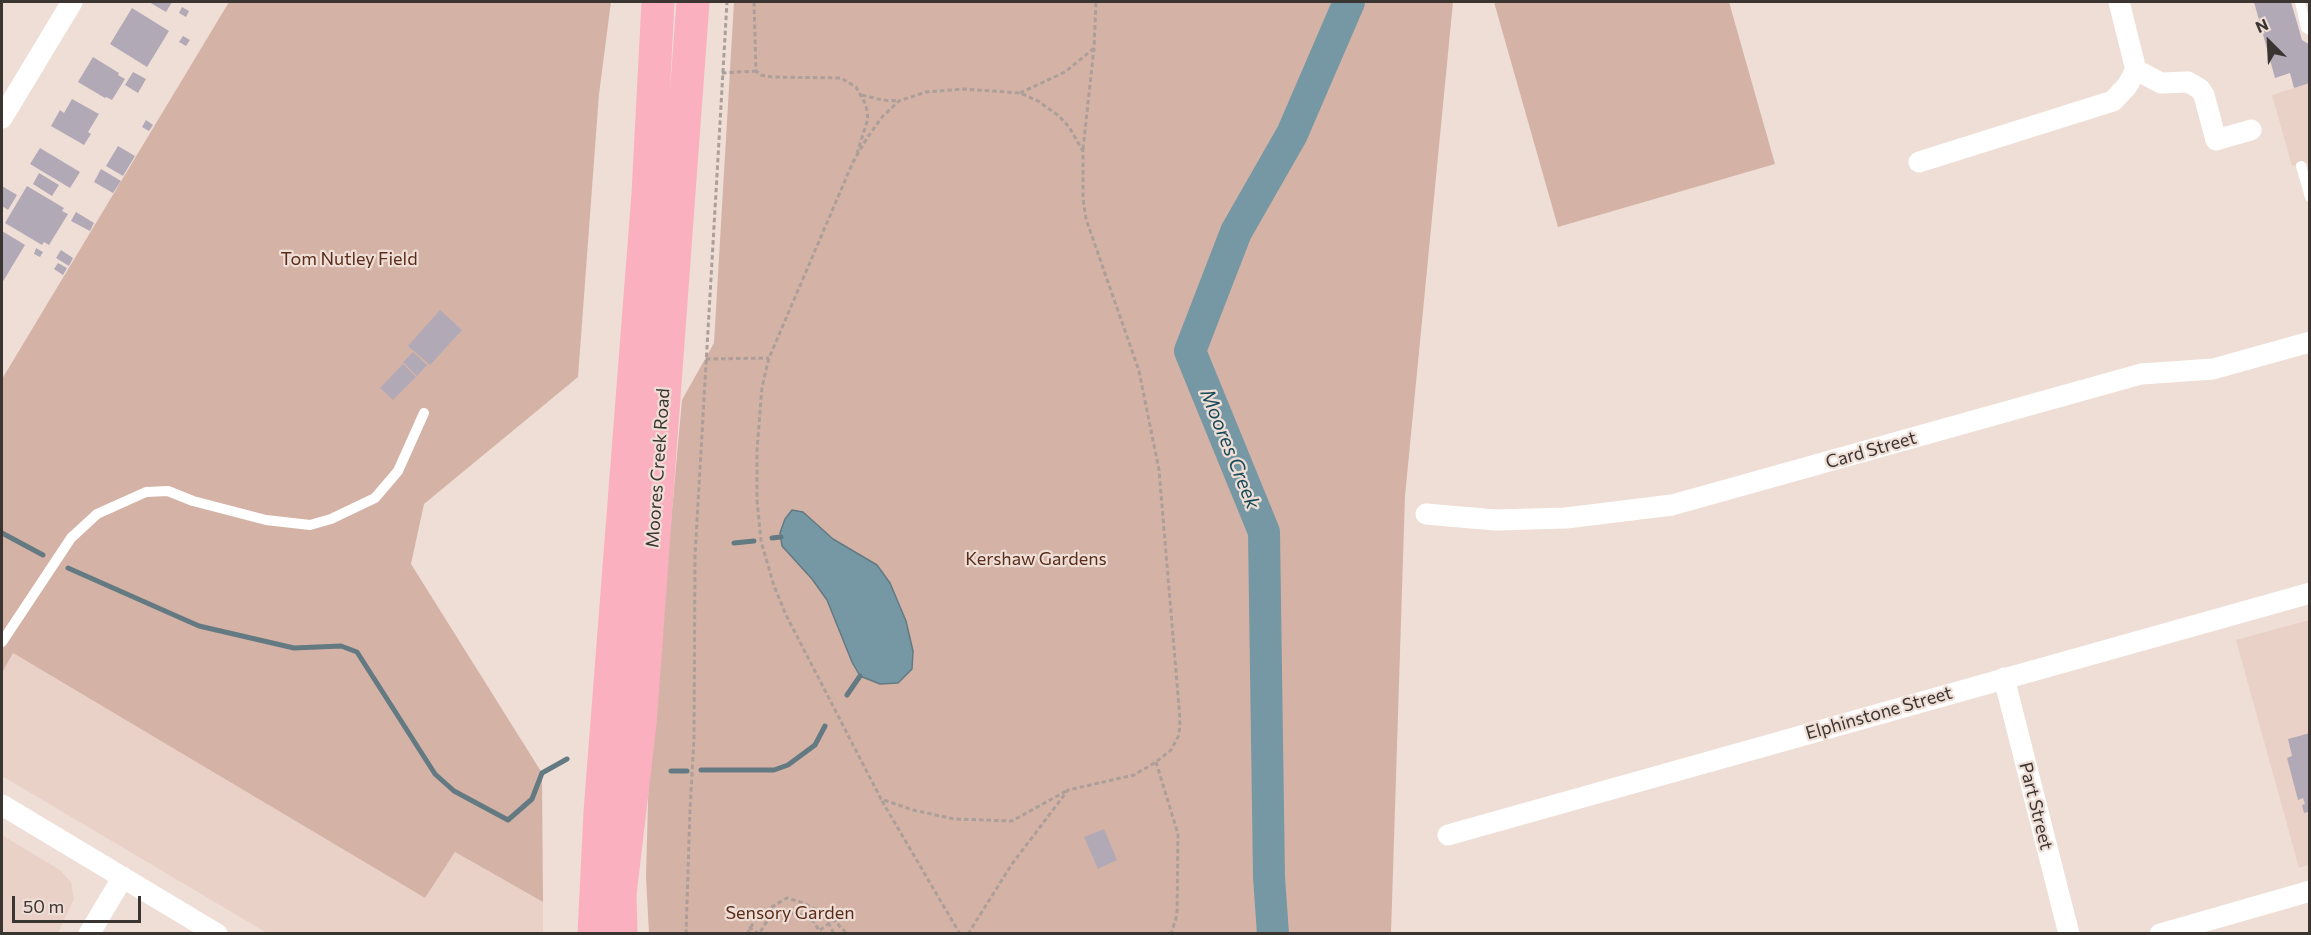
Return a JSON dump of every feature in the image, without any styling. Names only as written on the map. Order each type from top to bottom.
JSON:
[{"type":"highway","name":"Moores Creek Road","points":[[594,933],[600,812],[648,194],[657,2]]},
{"type":"highway","name":"Moores Creek Road","points":[[621,933],[620,894],[640,724],[693,2]]},
{"type":"street","points":[[2,118],[72,2]]},
{"type":"street","points":[[1918,162],[2113,101],[2127,86],[2136,70],[2119,2]]},
{"type":"street","points":[[2136,70],[2161,82],[2188,82],[2200,89],[2204,95],[2216,140],[2251,130]]},
{"type":"street","name":"Card Street","points":[[1426,514],[1495,520],[1566,518],[1672,505],[2141,374],[2213,369],[2310,342]]},
{"type":"street","name":"Elphinstone Street","points":[[1448,835],[2310,592]]},
{"type":"street","name":"Part Street","points":[[2004,678],[2069,933]]},
{"type":"street","points":[[2,805],[217,933]]},
{"type":"street","points":[[89,933],[123,878]]},
{"type":"street","points":[[2160,933],[2310,891]]},
{"type":"lane","points":[[2300,2],[2306,28],[2310,30]]},
{"type":"lane","points":[[2301,166],[2310,197]]},
{"type":"lane","points":[[2,642],[71,538],[97,514],[146,492],[168,491],[193,501],[266,520],[310,525],[331,519],[375,498],[398,471],[424,412]]},
{"type":"path","points":[[686,933],[694,738],[695,555],[726,2]]},
{"type":"path","points":[[754,2],[756,71]]},
{"type":"path","points":[[881,800],[954,819],[1012,821],[1068,790],[1134,776],[1171,750],[1179,735],[1180,719],[1159,470],[1139,371],[1086,219],[1083,199],[1083,152],[1094,48],[1096,2]]},
{"type":"path","points":[[1020,93],[1065,72],[1094,48]]},
{"type":"path","points":[[722,73],[756,71],[761,75],[772,77],[840,78],[856,87],[862,95],[868,119],[854,162],[769,358],[762,387],[756,480],[761,541],[774,586],[816,678],[881,800],[960,933]]},
{"type":"path","points":[[862,95],[899,101],[926,92],[952,90],[993,90],[1020,93],[1038,101],[1059,116],[1069,127],[1083,152]]},
{"type":"path","points":[[854,162],[882,117],[899,101]]},
{"type":"path","points":[[706,359],[769,358]]},
{"type":"path","points":[[1156,762],[1178,834],[1177,915],[1171,933]]},
{"type":"path","points":[[968,933],[1012,864],[1068,790]]},
{"type":"path","points":[[747,933],[749,927],[764,910],[787,898],[812,907],[829,923],[834,933]]},
{"type":"path","points":[[749,927],[759,933],[773,917],[795,913],[814,922],[820,932],[834,920],[847,933]]},
{"type":"shaded area","points":[[2309,83],[2309,171],[2307,162],[2292,166],[2272,95]]},
{"type":"shaded area","points":[[2309,620],[2309,865],[2299,868],[2236,640]]},
{"type":"shaded area","points":[[13,653],[425,898],[455,852],[543,902],[543,933],[267,933],[2,776],[2,673]]},
{"type":"shaded area","points":[[2,835],[60,870],[71,882],[74,899],[58,933],[2,933]]},
{"type":"green space","name":"Tom Nutley Field","points":[[229,2],[611,2],[599,94],[578,377],[424,504],[411,564],[542,773],[543,902],[455,852],[425,898],[13,653],[2,673],[2,379]]},
{"type":"green space","name":"Kershaw Gardens","points":[[734,2],[1453,2],[1405,496],[1391,933],[649,934],[646,877],[649,765],[682,400],[714,343]]},
{"type":"green space","points":[[1494,2],[1729,2],[1775,164],[1558,227]]},
{"type":"water","points":[[792,510],[803,512],[833,539],[877,565],[890,583],[906,621],[913,651],[912,669],[898,683],[880,684],[860,676],[827,600],[812,579],[782,546],[780,533],[785,519]]},
{"type":"building","points":[[149,2],[172,2],[166,12]]},
{"type":"building","points":[[2254,2],[2291,2],[2302,40],[2310,45],[2310,83],[2294,88],[2290,73],[2275,78]]},
{"type":"building","points":[[182,7],[189,11],[186,17],[179,13]]},
{"type":"building","points":[[132,8],[169,31],[147,67],[110,44]]},
{"type":"building","points":[[183,36],[190,40],[186,46],[179,42]]},
{"type":"building","points":[[93,57],[125,79],[112,100],[78,82]]},
{"type":"building","points":[[133,72],[146,79],[138,93],[125,85]]},
{"type":"building","points":[[72,99],[99,114],[88,132],[91,134],[84,145],[51,126],[60,110],[64,113]]},
{"type":"building","points":[[146,120],[153,125],[149,131],[142,127]]},
{"type":"building","points":[[118,146],[135,156],[123,176],[106,166]]},
{"type":"building","points":[[40,148],[80,172],[70,188],[30,164]]},
{"type":"building","points":[[101,169],[121,181],[113,193],[94,182]]},
{"type":"building","points":[[39,173],[59,185],[52,196],[33,184]]},
{"type":"building","points":[[2,186],[17,195],[8,210],[2,206]]},
{"type":"building","points":[[27,186],[64,208],[62,211],[68,214],[49,245],[44,242],[42,245],[5,223]]},
{"type":"building","points":[[76,212],[94,223],[90,231],[71,221]]},
{"type":"building","points":[[2,231],[25,245],[2,283]]},
{"type":"building","points":[[36,248],[43,252],[40,257],[34,254]]},
{"type":"building","points":[[61,250],[73,258],[69,266],[56,258]]},
{"type":"building","points":[[58,263],[67,268],[63,275],[54,269]]},
{"type":"building","points":[[440,310],[462,330],[430,365],[408,346]]},
{"type":"building","points":[[413,352],[427,365],[417,376],[403,362]]},
{"type":"building","points":[[403,364],[416,377],[393,400],[380,388]]},
{"type":"building","points":[[2310,733],[2309,816],[2308,812],[2304,813],[2303,798],[2298,800],[2287,758],[2292,756],[2288,739]]},
{"type":"building","points":[[1104,829],[1117,860],[1098,869],[1084,837]]},
{"type":"waterway","name":"Moores Creek","points":[[1273,934],[1269,877],[1264,532],[1190,351],[1236,232],[1292,134],[1349,2]]},
{"type":"waterway","points":[[2,533],[43,555]]},
{"type":"waterway","points":[[772,538],[781,537]]},
{"type":"waterway","points":[[734,543],[754,541]]},
{"type":"waterway","points":[[68,568],[199,626],[294,648],[341,646],[357,652],[435,774],[454,791],[508,820],[532,799],[542,773],[567,759]]},
{"type":"waterway","points":[[847,695],[860,676]]},
{"type":"waterway","points":[[701,770],[774,770],[788,765],[815,745],[825,726]]},
{"type":"waterway","points":[[671,771],[687,771]]},
{"type":"park label","name":"Sensory Garden","points":[[790,913]]}]
